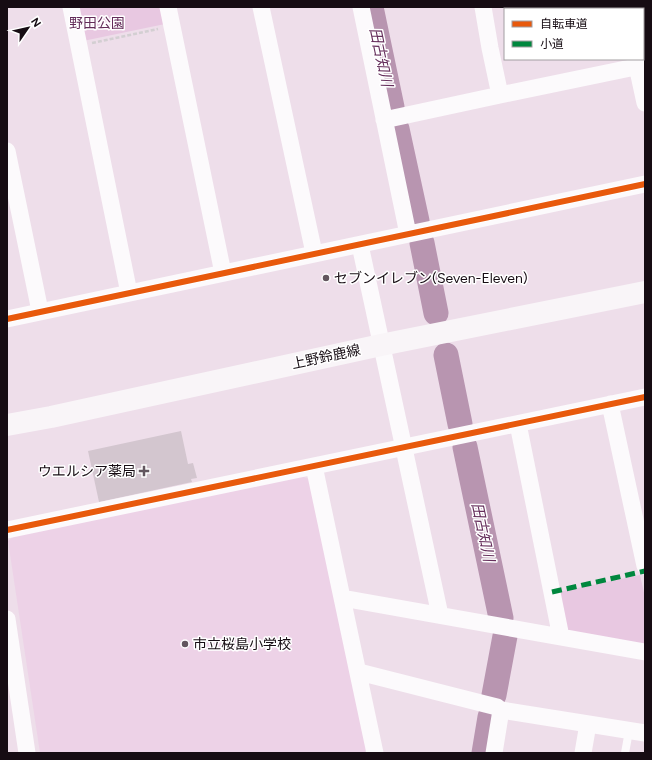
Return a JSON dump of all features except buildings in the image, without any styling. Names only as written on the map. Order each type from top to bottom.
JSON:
[{"type":"main road","name":"上野鈴鹿線","points":[[7,425],[51,417],[381,345],[645,292]]},
{"type":"street","points":[[71,7],[129,293]]},
{"type":"street","points":[[168,7],[223,274]]},
{"type":"street","points":[[261,7],[314,253]]},
{"type":"street","points":[[361,7],[408,234]]},
{"type":"street","points":[[483,7],[500,95]]},
{"type":"street","points":[[384,120],[641,65],[645,103]]},
{"type":"street","points":[[7,152],[40,311]]},
{"type":"street","points":[[7,318],[223,274],[314,253],[360,245],[645,184]]},
{"type":"street","points":[[360,245],[440,615]]},
{"type":"street","points":[[7,530],[645,397]]},
{"type":"street","points":[[610,404],[645,566]]},
{"type":"street","points":[[518,424],[562,637]]},
{"type":"street","points":[[314,466],[375,753]]},
{"type":"street","points":[[342,598],[645,652]]},
{"type":"street","points":[[7,619],[27,753]]},
{"type":"street","points":[[359,672],[497,707],[501,710],[637,732]]},
{"type":"street","points":[[494,753],[501,710]]},
{"type":"street","points":[[583,753],[588,724]]},
{"type":"lane","points":[[625,753],[637,732]]},
{"type":"path","points":[[79,46],[172,26]]},
{"type":"shaded area","name":"市立桜島小学校","points":[[299,475],[311,480],[368,747],[364,753],[40,753],[8,541],[14,536]]},
{"type":"green space","name":"野田公園","points":[[77,7],[162,7],[165,24],[83,41]]},
{"type":"green space","points":[[640,575],[645,597],[645,646],[568,632],[558,592]]},
{"type":"waterway","name":"田古知川","points":[[371,7],[392,107]]},
{"type":"waterway","name":"田古知川","points":[[397,129],[417,221]]},
{"type":"waterway","name":"田古知川","points":[[422,243],[436,313]]},
{"type":"waterway","name":"田古知川","points":[[446,355],[460,424]]},
{"type":"waterway","name":"田古知川","points":[[465,447],[501,618]]},
{"type":"waterway","name":"田古知川","points":[[494,695],[505,636]]},
{"type":"waterway","name":"田古知川","points":[[484,753],[490,717]]},
{"type":"marked path","points":[[552,592],[645,571]]},
{"type":"cycle path","points":[[7,319],[645,184]]},
{"type":"cycle path","points":[[7,530],[645,397]]},
{"type":"place","name":"セブンイレブン(Seven-Eleven)","points":[[326,278]]},
{"type":"place","name":"ウエルシア薬局","points":[[144,471]]},
{"type":"place","name":"市立桜島小学校","points":[[185,644]]}]
